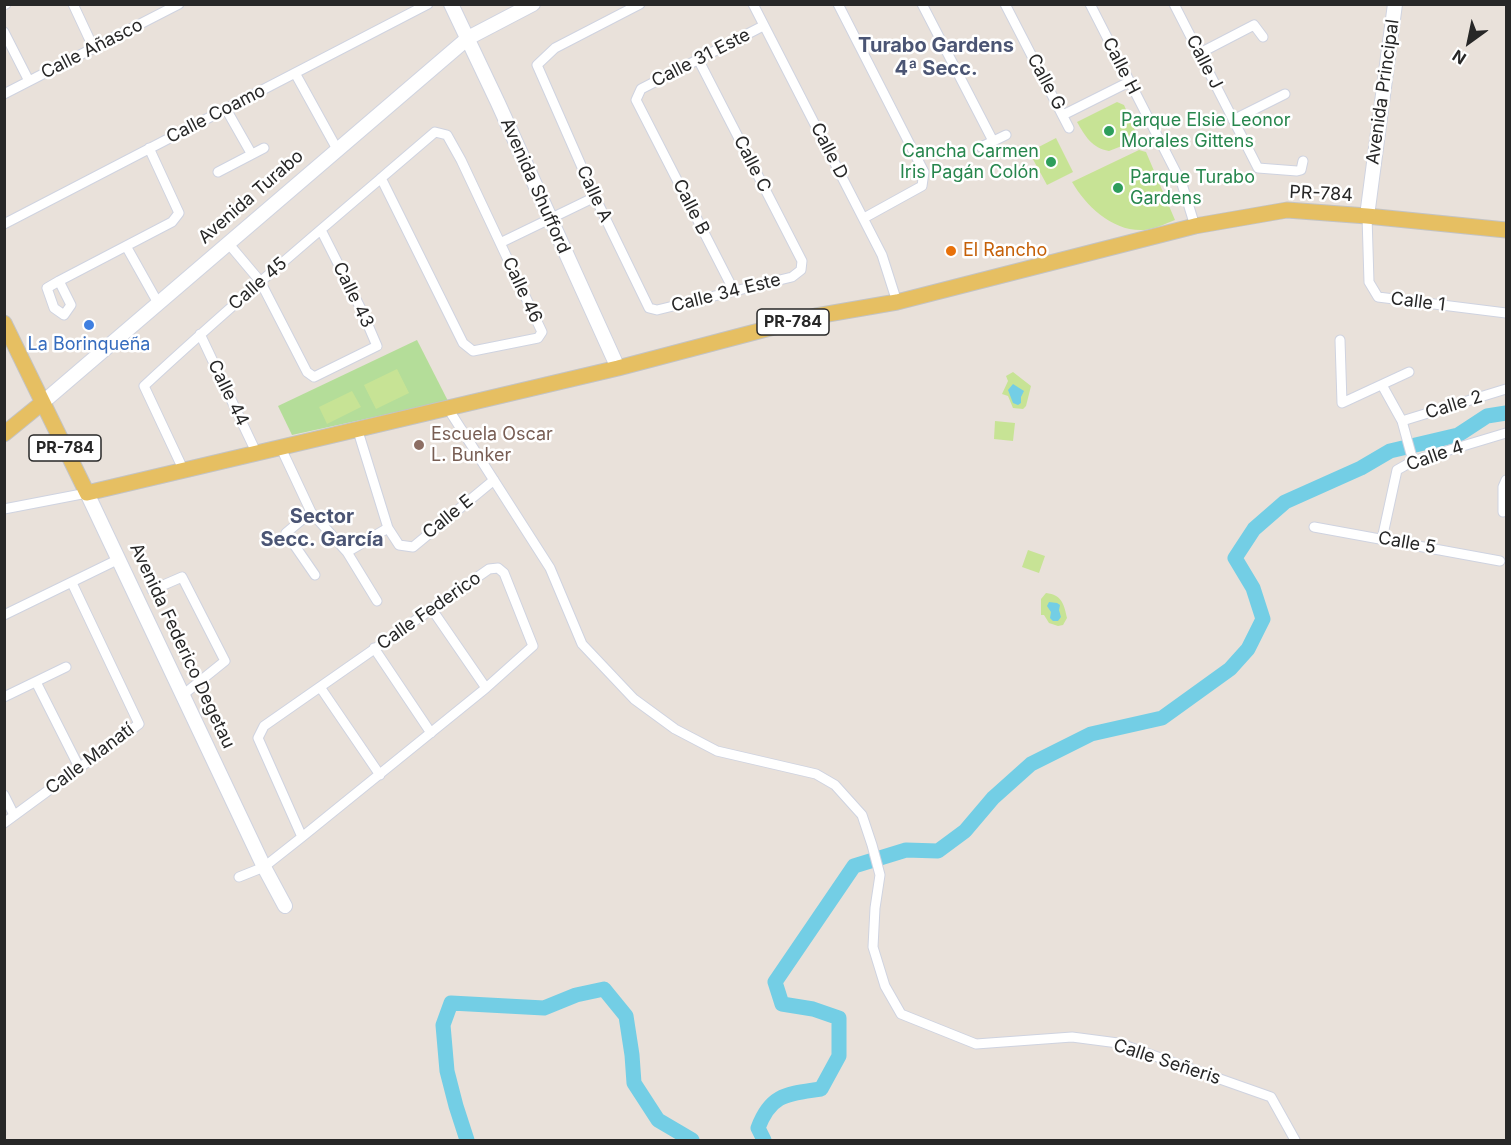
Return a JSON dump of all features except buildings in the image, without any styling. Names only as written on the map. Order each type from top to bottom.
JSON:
[{"type":"main road","name":"PR-784","points":[[87,493],[618,368],[816,316],[897,302],[1195,226],[1287,210],[1506,230]]},
{"type":"main road","name":"Avenida Federico Degetau","points":[[4,323],[87,493]]},
{"type":"main road","name":"Avenida Turabo","points":[[4,434],[42,403]]},
{"type":"street","points":[[73,4],[94,49]]},
{"type":"street","name":"Calle Coamo","points":[[4,224],[428,4]]},
{"type":"street","name":"Avenida Shufford","points":[[451,4],[618,368]]},
{"type":"street","name":"Avenida Turabo","points":[[42,403],[468,38],[533,4]]},
{"type":"street","name":"Calle A","points":[[640,4],[555,48],[537,65],[649,308]]},
{"type":"street","name":"Calle D","points":[[753,4],[882,255],[897,302]]},
{"type":"street","points":[[838,4],[924,172],[922,186],[864,218]]},
{"type":"street","points":[[922,4],[993,141]]},
{"type":"street","name":"Calle G","points":[[1005,4],[1069,128]]},
{"type":"street","name":"Calle H","points":[[1090,4],[1182,184],[1195,226]]},
{"type":"street","name":"Calle J","points":[[1174,4],[1258,168],[1297,171],[1301,170],[1303,161]]},
{"type":"street","name":"Avenida Principal","points":[[1367,216],[1395,4]]},
{"type":"street","name":"Calle Añasco","points":[[4,94],[177,5]]},
{"type":"street","points":[[1200,53],[1254,25],[1263,36]]},
{"type":"street","name":"Calle 31 Este","points":[[648,123],[636,100],[641,89],[763,26]]},
{"type":"street","points":[[4,32],[29,81]]},
{"type":"street","name":"Calle C","points":[[698,59],[802,261],[801,270]]},
{"type":"street","points":[[295,73],[337,149]]},
{"type":"street","points":[[1063,115],[1129,82]]},
{"type":"street","points":[[1233,120],[1285,94]]},
{"type":"street","points":[[226,109],[251,153]]},
{"type":"street","name":"Calle B","points":[[648,123],[734,291]]},
{"type":"street","name":"Calle 45","points":[[183,469],[144,386],[260,281],[435,132],[447,135]]},
{"type":"street","name":"Calle 46","points":[[381,178],[463,343],[473,351],[538,338],[542,332],[447,135]]},
{"type":"street","points":[[981,147],[1006,135]]},
{"type":"street","points":[[59,281],[172,222],[179,213],[149,148]]},
{"type":"street","points":[[218,172],[264,148]]},
{"type":"street","points":[[500,243],[596,197]]},
{"type":"street","name":"Calle 1","points":[[1367,216],[1369,282],[1378,297],[1506,313]]},
{"type":"street","name":"Calle 43","points":[[228,243],[260,281],[307,372],[314,377],[377,346],[321,230]]},
{"type":"street","points":[[126,246],[158,303]]},
{"type":"street","name":"Calle 34 Este","points":[[649,308],[657,310],[792,277],[801,270]]},
{"type":"street","name":"Calle 44","points":[[200,334],[256,452]]},
{"type":"street","points":[[1340,340],[1342,403],[1409,372]]},
{"type":"street","points":[[1382,386],[1402,421],[1412,456]]},
{"type":"street","name":"Calle 2","points":[[1402,421],[1506,388]]},
{"type":"street","name":"Calle Señeris","points":[[447,407],[550,568],[582,644],[634,699],[675,729],[717,751],[816,774],[835,785],[861,815],[880,875],[875,908],[873,948],[885,986],[902,1014],[976,1044],[1072,1037],[1118,1043],[1271,1097],[1295,1140]]},
{"type":"street","points":[[347,552],[388,528],[357,428]]},
{"type":"street","name":"Calle 4","points":[[1382,539],[1397,470],[1412,456],[1506,433]]},
{"type":"street","points":[[280,446],[311,512],[347,552],[377,601]]},
{"type":"street","name":"Calle E","points":[[388,528],[399,545],[413,546],[494,480]]},
{"type":"street","points":[[1503,512],[1503,487],[1506,480]]},
{"type":"street","points":[[4,509],[87,493]]},
{"type":"street","name":"Avenida Federico Degetau","points":[[87,493],[264,867],[285,906]]},
{"type":"street","points":[[311,512],[286,533],[315,575]]},
{"type":"street","name":"Calle 5","points":[[1314,527],[1500,561]]},
{"type":"street","points":[[4,615],[72,584],[119,559]]},
{"type":"street","name":"Calle Federico","points":[[239,877],[264,867],[302,837],[380,775],[486,688],[533,645],[504,573],[498,568],[489,569],[431,608],[264,726],[258,738],[302,837]]},
{"type":"street","points":[[152,590],[182,577],[225,661],[184,694]]},
{"type":"street","name":"Calle Manatí","points":[[4,823],[139,724],[72,584]]},
{"type":"street","points":[[431,608],[486,688]]},
{"type":"street","points":[[375,648],[431,733]]},
{"type":"street","points":[[4,697],[66,667]]},
{"type":"street","points":[[36,682],[79,767]]},
{"type":"street","points":[[320,687],[380,775]]},
{"type":"street","points":[[4,795],[14,815]]},
{"type":"green space","name":"Parque Elsie Leonor Morales Gittens","points":[[1117,102],[1124,105],[1137,135],[1131,137],[1132,142],[1109,151],[1098,147],[1086,137],[1077,122]]},
{"type":"green space","name":"Cancha Carmen Iris Pagán Colón","points":[[1056,138],[1073,172],[1047,185],[1029,152]]},
{"type":"green space","name":"Parque Turabo Gardens","points":[[1139,150],[1146,152],[1175,220],[1144,230],[1122,227],[1102,216],[1085,200],[1072,182]]},
{"type":"green space","points":[[417,340],[448,401],[292,435],[278,406]]},
{"type":"green space","points":[[397,369],[409,393],[376,409],[364,385]]},
{"type":"green space","points":[[1013,372],[1031,386],[1026,406],[1023,409],[1013,408],[1008,396],[1002,394],[1008,381],[1006,376]]},
{"type":"green space","points":[[352,391],[361,407],[327,424],[319,407]]},
{"type":"green space","points":[[995,421],[1015,423],[1013,441],[994,439]]},
{"type":"green space","points":[[1028,550],[1045,556],[1039,573],[1022,567]]},
{"type":"green space","points":[[1046,593],[1056,596],[1063,604],[1067,618],[1063,625],[1049,623],[1044,615],[1041,615],[1041,599]]},
{"type":"water","points":[[1013,384],[1024,391],[1021,403],[1018,405],[1013,403],[1008,390]]},
{"type":"water","points":[[1049,602],[1060,605],[1061,617],[1058,621],[1050,618],[1051,612],[1047,606]]},
{"type":"waterway","points":[[764,1140],[758,1128],[769,1108],[782,1097],[790,1094],[821,1089],[839,1056],[839,1018],[813,1009],[782,1004],[775,982],[854,866],[906,850],[938,851],[965,831],[993,798],[1031,764],[1091,734],[1162,718],[1230,669],[1248,649],[1263,619],[1253,588],[1235,558],[1254,529],[1285,502],[1361,468],[1390,451],[1458,435],[1487,416],[1506,413]]},
{"type":"waterway","points":[[467,1140],[447,1071],[443,1025],[451,1003],[544,1008],[576,995],[604,989],[626,1016],[634,1083],[658,1120],[692,1140]]},
{"type":"place","name":"Parque Elsie Leonor Morales Gittens","points":[[1109,131]]},
{"type":"place","name":"Cancha Carmen Iris Pagán Colón","points":[[1051,162]]},
{"type":"place","name":"Parque Turabo Gardens","points":[[1118,188]]},
{"type":"place","name":"El Rancho","points":[[951,251]]},
{"type":"place","name":"La Borinqueña","points":[[89,325]]},
{"type":"place","name":"Escuela Oscar L. Bunker","points":[[419,445]]},
{"type":"district","name":"Turabo Gardens 4ª Secc.","points":[[936,58]]},
{"type":"district","name":"Sector Secc. García","points":[[322,528]]}]
